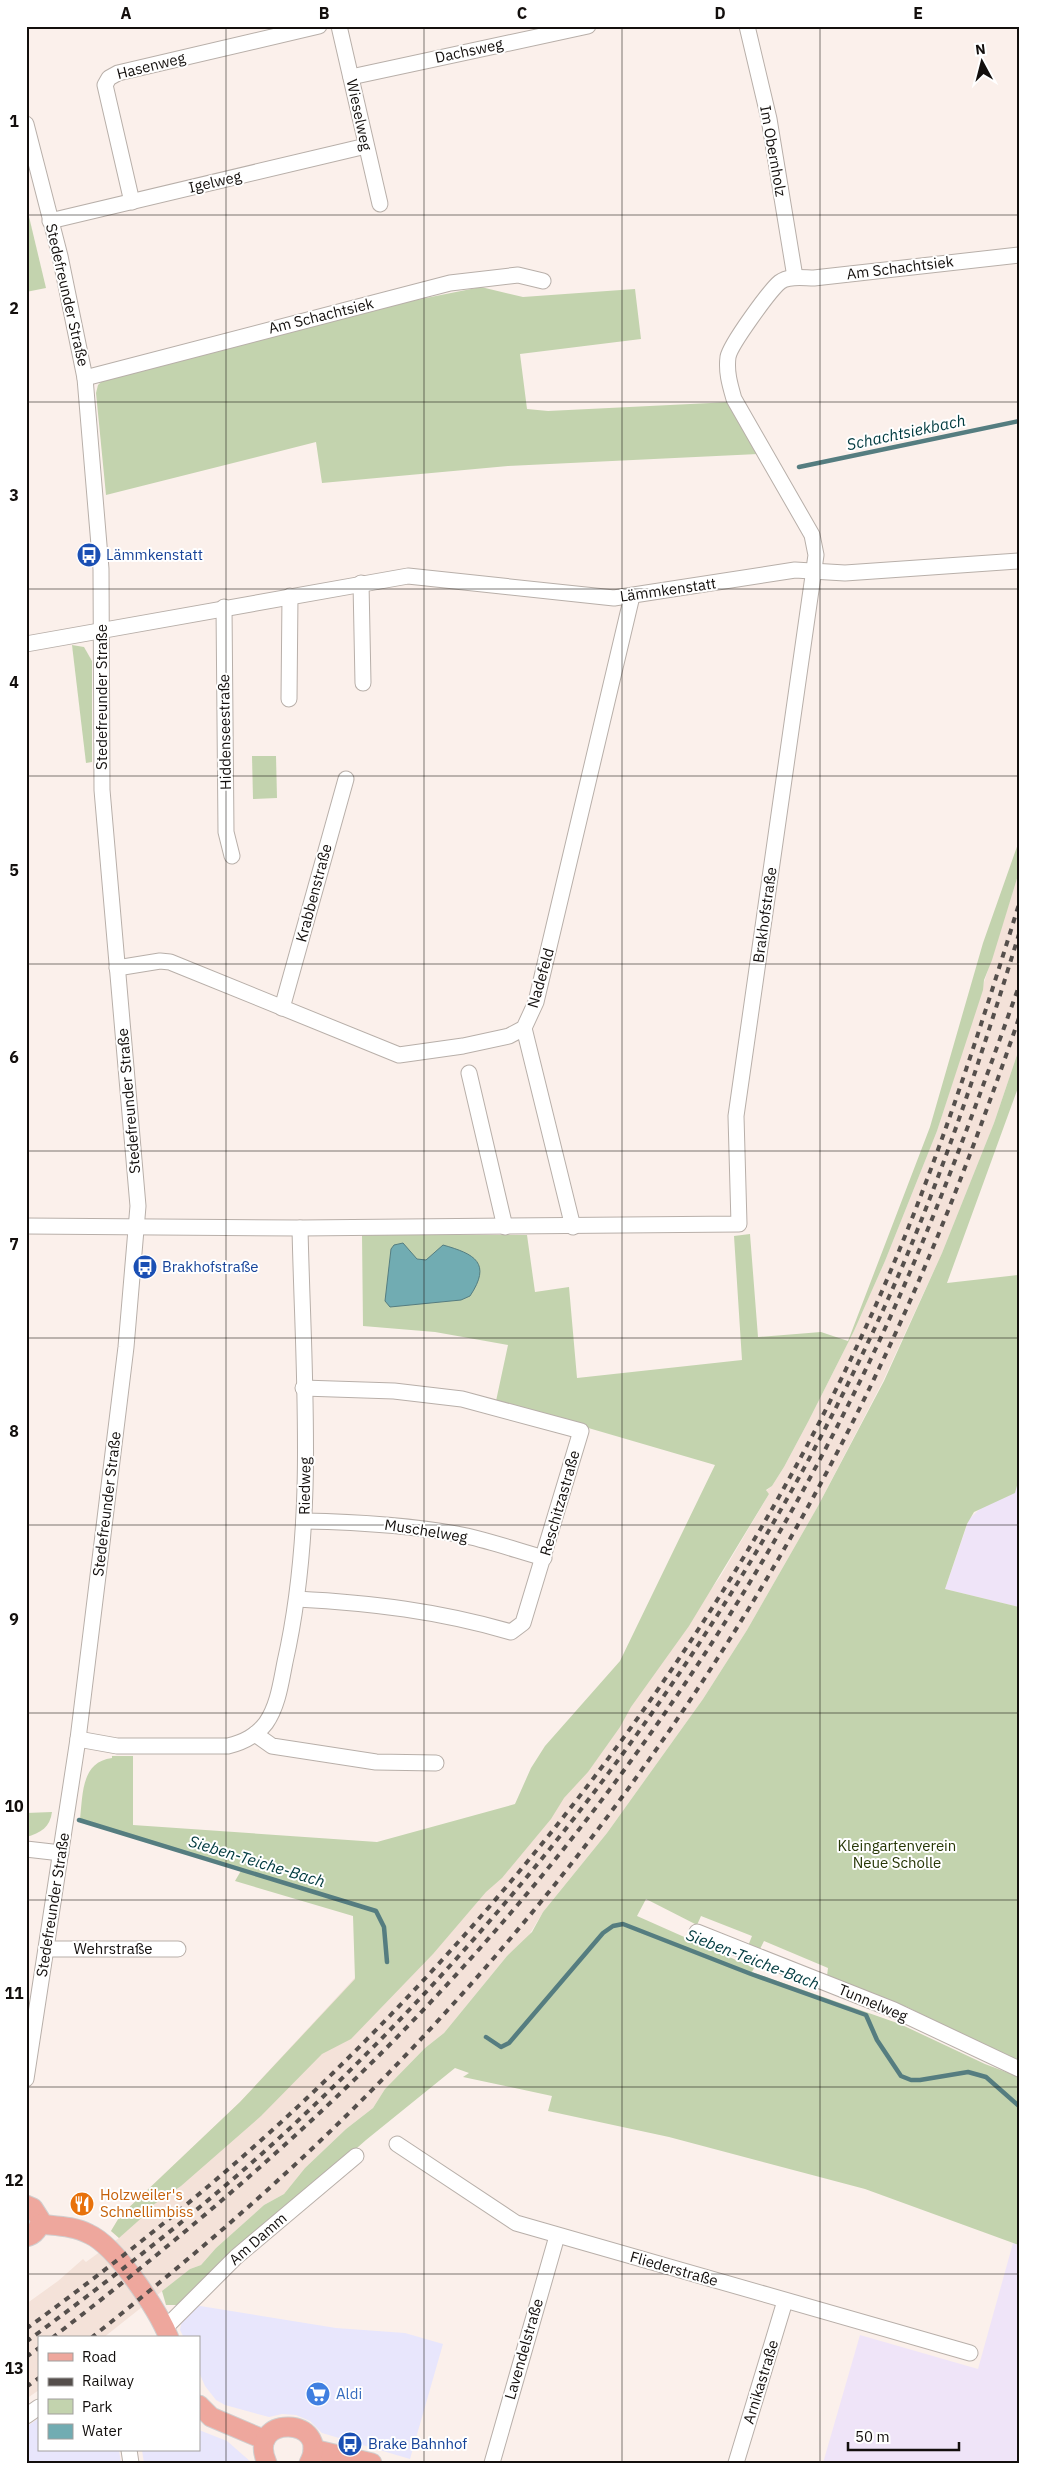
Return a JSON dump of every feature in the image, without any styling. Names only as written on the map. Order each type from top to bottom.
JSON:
[{"type":"main road","points":[[26,2205],[38,2213],[33,2230],[78,2230],[91,2234],[103,2243],[150,2300],[167,2333]]},
{"type":"main road","points":[[200,2406],[211,2417],[265,2440]]},
{"type":"main road","points":[[267,2463],[263,2448],[265,2440],[271,2432],[279,2427],[288,2425],[298,2427],[306,2432],[311,2456],[372,2463]]},
{"type":"street","name":"Hasenweg","points":[[132,202],[105,85],[109,78],[118,73],[319,26]]},
{"type":"street","name":"Wieselweg","points":[[340,26],[380,204]]},
{"type":"street","name":"Dachsweg","points":[[351,76],[588,26]]},
{"type":"street","name":"Im Obernholz","points":[[747,26],[768,119],[788,279]]},
{"type":"street","name":"Stedefreunder Straße","points":[[26,124],[60,256],[85,378],[97,509],[102,630],[102,782],[137,1187],[138,1226],[125,1355],[78,1739],[26,2079]]},
{"type":"street","name":"Igelweg","points":[[50,221],[366,146]]},
{"type":"street","name":"Am Schachtsiek","points":[[788,279],[814,278],[1019,255]]},
{"type":"street","name":"Am Schachtsiek","points":[[85,378],[450,282],[518,275],[543,281]]},
{"type":"street","name":"Brakhofstraße","points":[[26,1226],[300,1228],[739,1224],[736,1116],[816,555],[812,535],[734,399],[728,380],[728,355],[734,343],[788,279]]},
{"type":"street","name":"Lämmkenstatt","points":[[26,644],[394,577],[422,576],[614,598],[795,570],[845,574],[1019,562]]},
{"type":"street","points":[[361,583],[364,683]]},
{"type":"street","points":[[289,699],[290,596]]},
{"type":"street","name":"Nadefeld","points":[[117,968],[160,961],[170,962],[399,1055],[463,1046],[508,1036],[524,1028],[536,1002],[632,596]]},
{"type":"street","name":"Hiddenseestraße","points":[[224,608],[226,832],[232,856]]},
{"type":"street","name":"Krabbenstraße","points":[[282,1008],[346,779]]},
{"type":"street","points":[[524,1028],[573,1227]]},
{"type":"street","points":[[469,1073],[504,1227]]},
{"type":"street","name":"Riedweg","points":[[255,1734],[266,1722],[276,1701],[297,1599],[304,1522],[300,1228]]},
{"type":"street","name":"Reschitzastraße","points":[[297,1599],[411,1608],[447,1615],[511,1632],[523,1623],[581,1431],[462,1399],[394,1391],[303,1388]]},
{"type":"street","name":"Muschelweg","points":[[304,1522],[351,1522],[430,1529],[468,1537],[544,1558]]},
{"type":"street","points":[[78,1739],[117,1746],[216,1746],[243,1742],[255,1734],[272,1746],[376,1762],[436,1763]]},
{"type":"street","points":[[26,1849],[61,1853]]},
{"type":"street","name":"Tunnelweg","points":[[697,1932],[894,2010],[1019,2069]]},
{"type":"street","name":"Wehrstraße","points":[[47,1949],[178,1949]]},
{"type":"street","name":"Fliederstraße","points":[[397,2144],[516,2223],[970,2353]]},
{"type":"street","name":"Am Damm","points":[[167,2333],[236,2257],[356,2156]]},
{"type":"street","name":"Lavendelstraße","points":[[492,2463],[557,2236]]},
{"type":"street","name":"Arnikastraße","points":[[736,2463],[785,2301]]},
{"type":"street","points":[[26,2416],[38,2409]]},
{"type":"shaded area","points":[[1019,872],[1019,1049],[994,1123],[942,1253],[883,1381],[818,1506],[747,1630],[703,1699],[607,1833],[543,1912],[526,1940],[507,1956],[444,2033],[425,2048],[385,2089],[373,2108],[346,2129],[305,2168],[284,2194],[264,2205],[216,2248],[201,2265],[190,2269],[106,2336],[38,2336],[38,2391],[26,2399],[26,2304],[58,2281],[83,2259],[86,2262],[119,2238],[111,2231],[120,2216],[240,2102],[701,1603],[720,1577],[769,1494],[766,1491],[772,1486],[784,1467],[854,1331],[885,1261],[937,1131]]},
{"type":"shaded area","points":[[1019,1478],[1019,1607],[945,1589],[969,1519],[981,1508],[1014,1493]]},
{"type":"shaded area","points":[[1013,2243],[1019,2245],[1019,2463],[823,2463],[860,2335],[978,2369]]},
{"type":"shaded area","points":[[194,2305],[336,2328],[405,2333],[443,2344],[410,2459],[322,2433],[310,2421],[296,2415],[282,2414],[269,2417],[225,2405],[216,2400],[205,2386],[200,2374],[200,2336],[183,2336],[180,2330],[182,2319]]},
{"type":"shaded area","points":[[38,2419],[38,2452],[119,2452],[121,2463],[26,2463],[26,2427]]},
{"type":"shaded area","points":[[200,2430],[227,2441],[252,2463],[144,2463],[142,2452],[200,2452]]},
{"type":"green space","points":[[26,204],[46,288],[26,292]]},
{"type":"green space","points":[[481,287],[523,297],[635,289],[641,339],[520,354],[527,409],[548,411],[731,402],[758,454],[508,466],[322,483],[316,442],[106,495],[96,393],[98,385],[102,381],[396,304]]},
{"type":"green space","points":[[72,645],[84,647],[92,661],[92,762],[86,763]]},
{"type":"green space","points":[[252,756],[276,756],[277,798],[253,799]]},
{"type":"green space","points":[[1019,841],[1019,872],[984,980],[983,990],[937,1131],[885,1261],[854,1331],[784,1467],[772,1486],[766,1490],[769,1494],[689,1626],[631,1707],[620,1727],[588,1772],[564,1798],[551,1819],[502,1878],[486,1892],[433,1954],[351,2039],[322,2054],[261,2116],[181,2186],[153,2205],[146,2214],[119,2238],[111,2231],[120,2216],[240,2102],[355,1979],[353,1916],[235,1881],[242,1869],[80,1819],[83,1790],[89,1772],[94,1766],[112,1758],[112,1756],[133,1756],[133,1825],[377,1842],[515,1804],[531,1768],[545,1746],[620,1661],[715,1465],[496,1401],[508,1345],[435,1332],[363,1326],[362,1235],[527,1235],[535,1292],[569,1287],[577,1378],[742,1360],[734,1236],[750,1234],[758,1337],[821,1332],[848,1341],[930,1127],[983,943]]},
{"type":"green space","name":"Kleingartenverein Neue Scholle","points":[[1019,1049],[1019,1085],[947,1283],[1019,1275],[1019,1478],[1015,1493],[974,1512],[967,1524],[945,1589],[1019,1607],[1019,2060],[992,2050],[907,2007],[827,1976],[828,1968],[764,1941],[759,1951],[748,1946],[752,1936],[701,1916],[697,1925],[646,1899],[637,1916],[754,1968],[752,1972],[900,2024],[985,2064],[1019,2077],[1019,2245],[865,2189],[669,2137],[548,2111],[552,2096],[463,2077],[469,2073],[455,2068],[366,2140],[189,2296],[177,2305],[166,2305],[162,2291],[190,2269],[201,2265],[216,2248],[264,2205],[284,2194],[305,2168],[346,2129],[373,2108],[385,2089],[425,2048],[444,2033],[507,1956],[532,1932],[543,1912],[607,1833],[703,1699],[747,1630],[818,1506],[884,1381],[942,1253],[994,1123]]},
{"type":"green space","points":[[52,1812],[49,1822],[44,1829],[26,1837],[26,1813]]},
{"type":"water","points":[[403,1243],[417,1259],[426,1260],[443,1245],[471,1256],[480,1268],[480,1275],[470,1296],[461,1300],[390,1307],[385,1301],[391,1249],[394,1245]]},
{"type":"waterway","name":"Schachtsiekbach","points":[[799,467],[1019,421]]},
{"type":"waterway","name":"Sieben-Teiche-Bach","points":[[79,1820],[376,1911],[384,1927],[387,1962]]},
{"type":"waterway","name":"Sieben-Teiche-Bach","points":[[486,2037],[501,2047],[509,2043],[603,1933],[613,1926],[623,1924],[751,1974],[866,2015],[877,2040],[901,2076],[911,2080],[920,2080],[968,2072],[986,2077],[1019,2106]]},
{"type":"railway","points":[[26,2329],[146,2238],[223,2174],[333,2073],[416,1988],[496,1899],[571,1807],[643,1711],[710,1612],[771,1510],[828,1405],[879,1298],[919,1201],[955,1103],[1019,904]]},
{"type":"railway","points":[[26,2342],[134,2260],[239,2174],[306,2113],[395,2025],[479,1933],[559,1838],[634,1738],[704,1635],[770,1529],[829,1420],[884,1308],[923,1216],[958,1123],[1019,934]]},
{"type":"railway","points":[[55,2336],[246,2180],[293,2138],[383,2051],[492,1935],[554,1861],[613,1785],[723,1626],[773,1543],[820,1459],[864,1373],[927,1230],[1019,986]]},
{"type":"railway","points":[[93,2336],[194,2254],[294,2166],[357,2105],[441,2017],[521,1926],[597,1831],[668,1732],[735,1631],[797,1526],[854,1419],[906,1310],[952,1202],[1019,1018]]},
{"type":"railway","points":[[26,2357],[38,2349]]},
{"type":"railway","points":[[26,2387],[38,2379]]},
{"type":"place","name":"Lämmkenstatt","points":[[89,555]]},
{"type":"place","name":"Brakhofstraße","points":[[145,1267]]},
{"type":"place","name":"Holzweiler's Schnellimbiss","points":[[82,2204]]},
{"type":"place","name":"Aldi","points":[[318,2394]]},
{"type":"place","name":"Brake Bahnhof","points":[[350,2444]]}]
